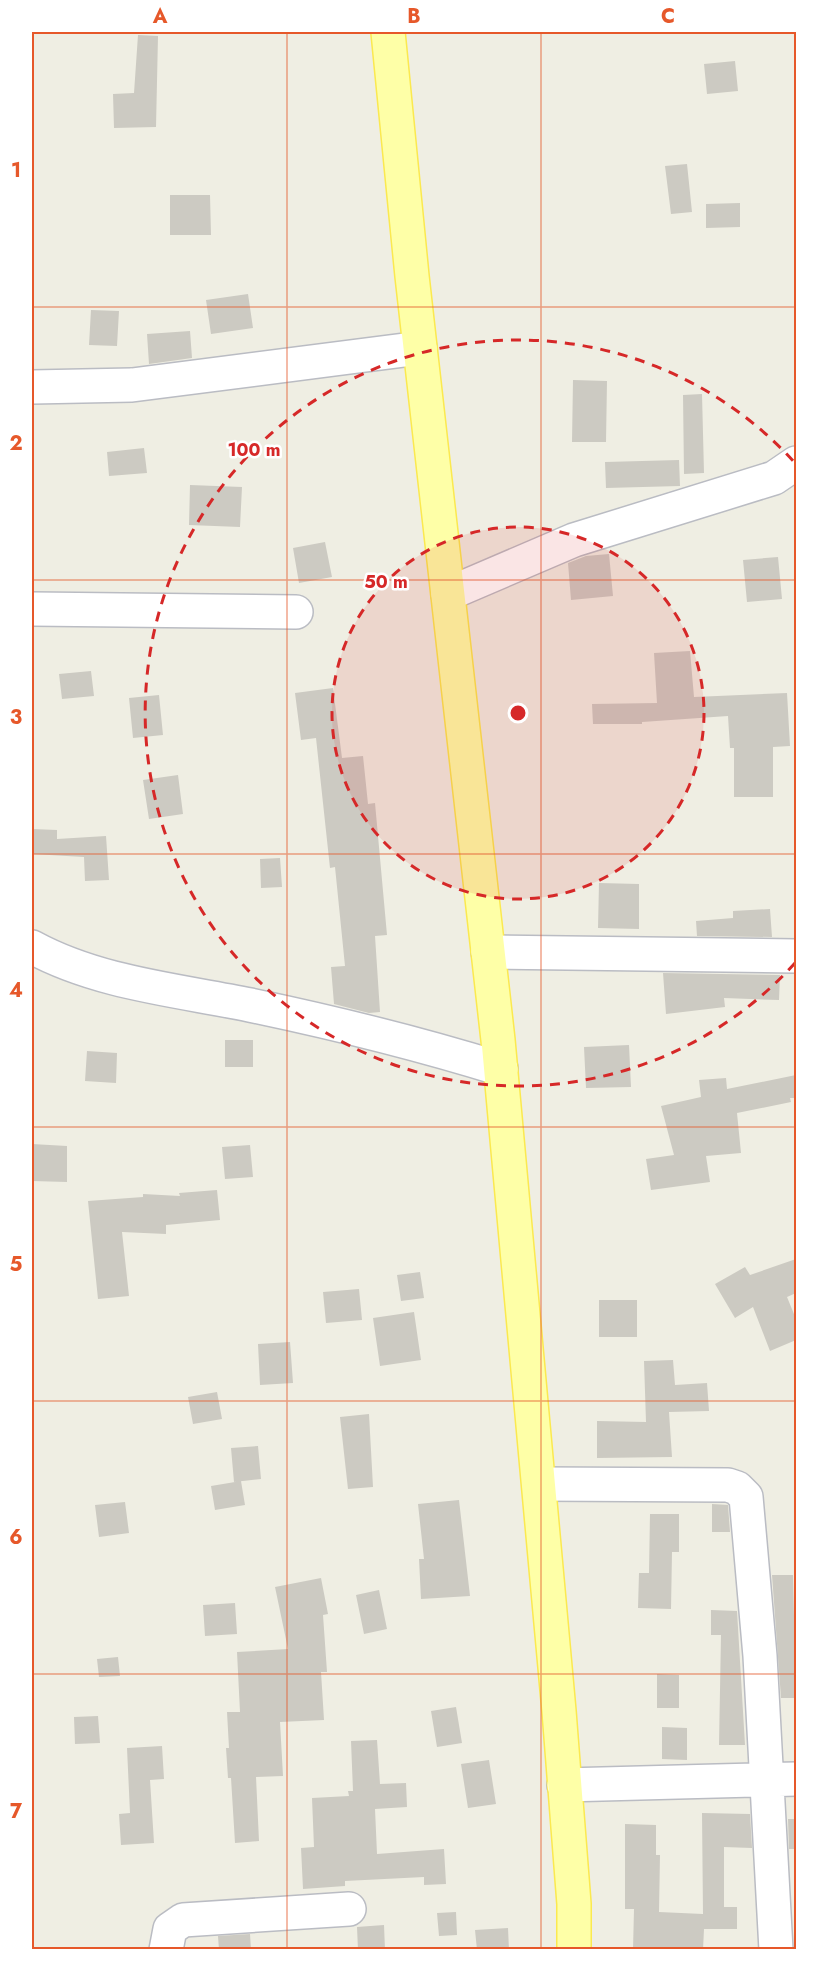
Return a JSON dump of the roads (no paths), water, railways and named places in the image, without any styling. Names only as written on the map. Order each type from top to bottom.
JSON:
[{"type":"main road","points":[[388,32],[420,348],[501,1069],[564,1785],[574,1950]]},
{"type":"street","points":[[32,387],[132,386],[420,348]]},
{"type":"street","points":[[448,594],[574,540],[774,478],[796,463]]},
{"type":"street","points":[[32,609],[296,612]]},
{"type":"street","points":[[32,948],[62,964],[127,981],[409,1040],[501,1069]]},
{"type":"street","points":[[488,952],[796,956]]},
{"type":"street","points":[[539,1484],[728,1485],[737,1488],[746,1497],[782,1779],[776,1950]]},
{"type":"street","points":[[564,1785],[782,1779]]},
{"type":"street","points":[[165,1950],[170,1929],[183,1920],[349,1909]]}]
